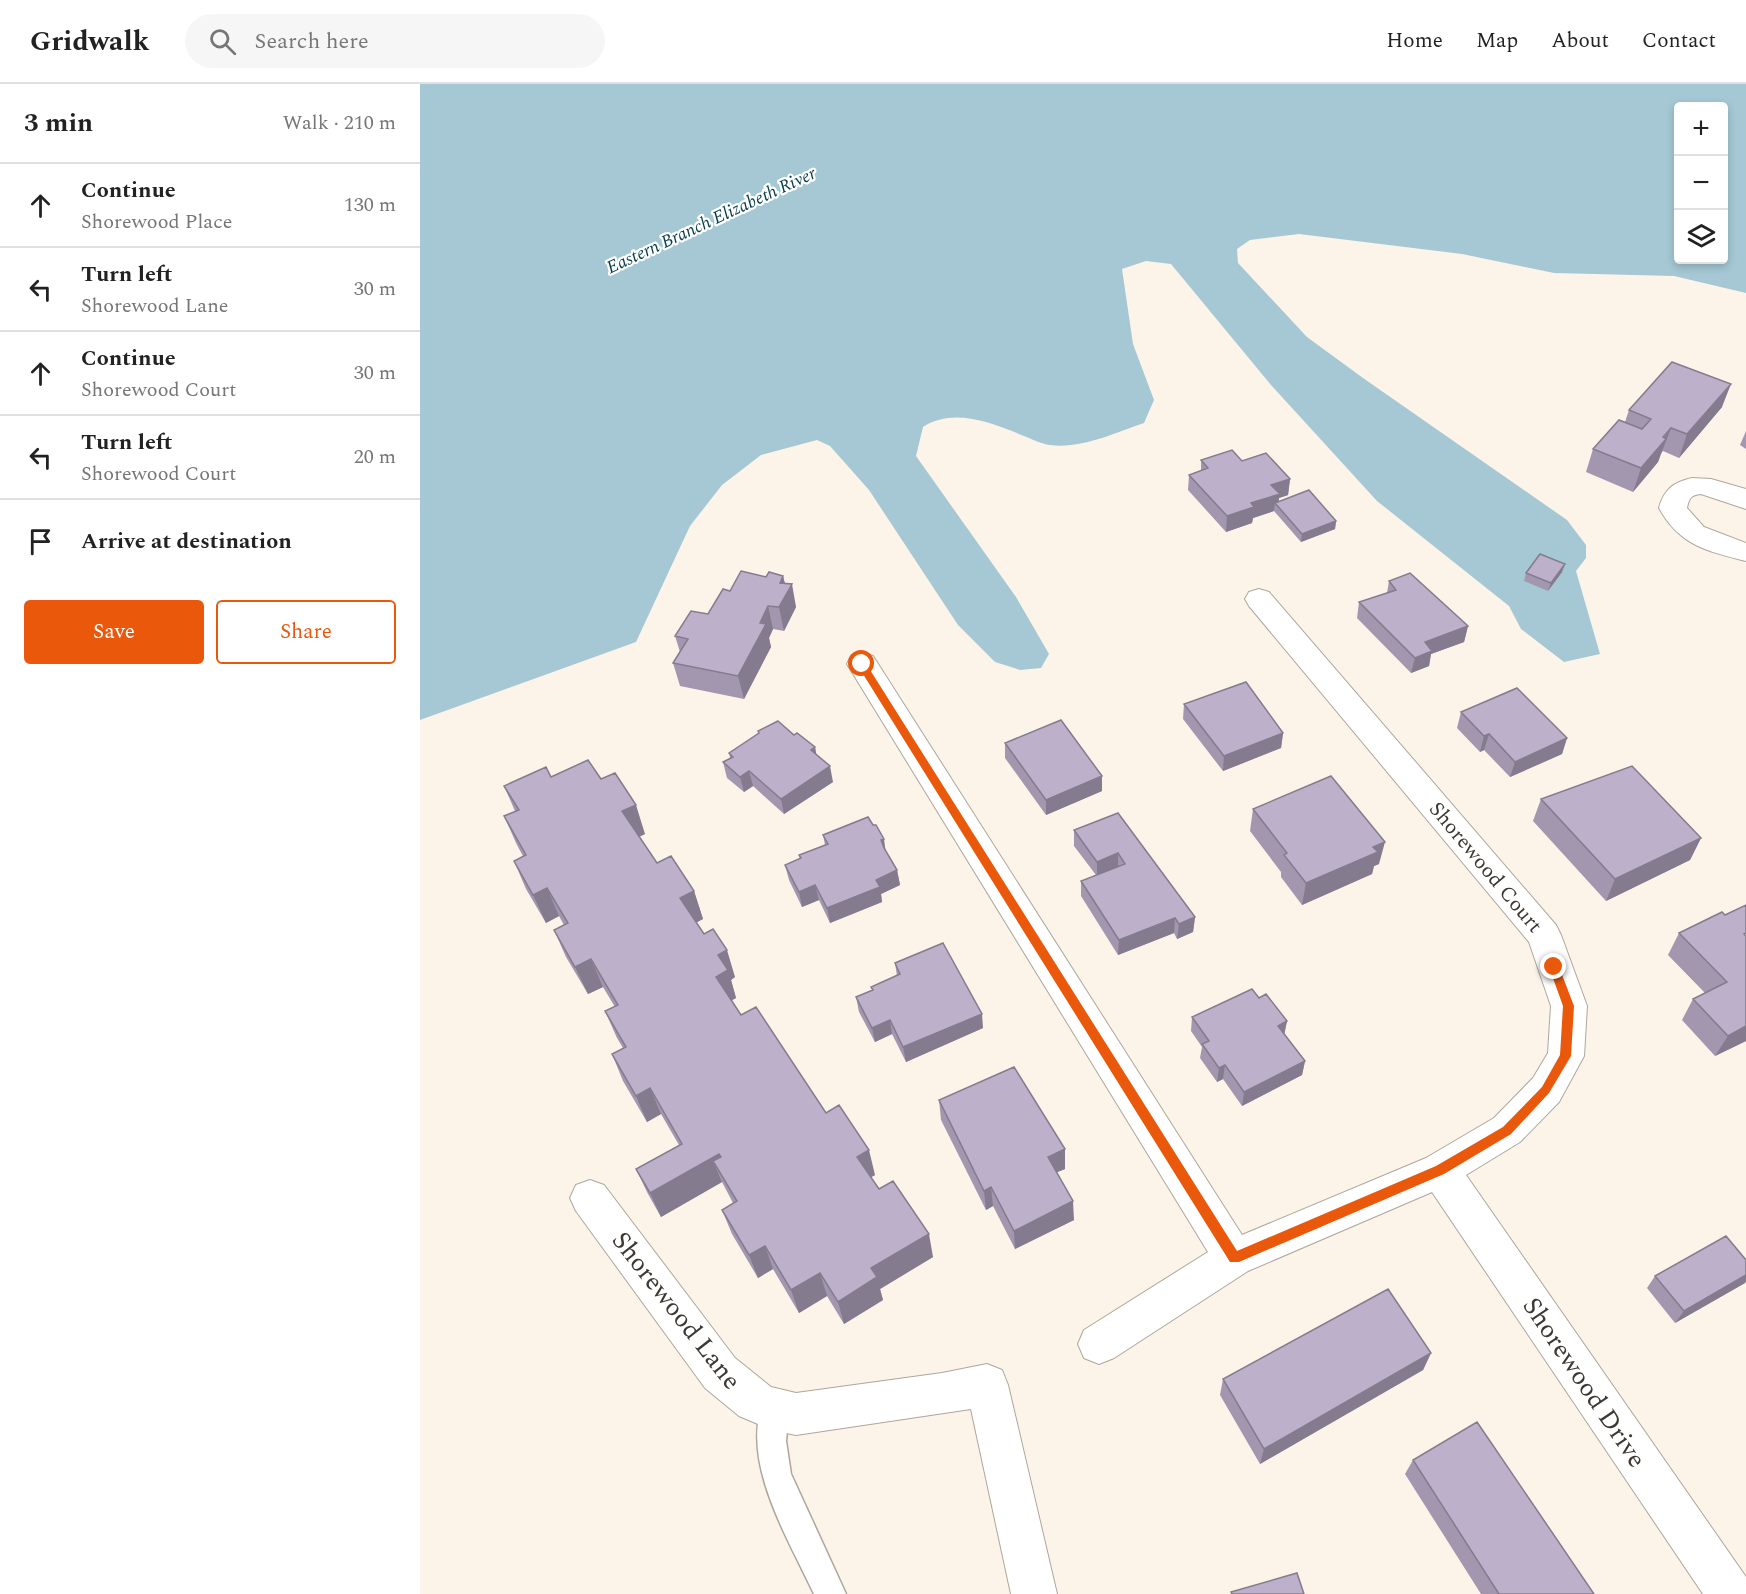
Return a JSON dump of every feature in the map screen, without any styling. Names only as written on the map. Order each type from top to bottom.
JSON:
[{"type":"street","points":[[1746,500],[1710,486],[1697,486],[1684,489],[1677,494],[1673,508],[1678,520],[1691,532],[1714,543],[1746,552]]},
{"type":"street","name":"Shorewood Court","points":[[1259,599],[1544,935],[1569,1006],[1566,1056],[1546,1090],[1507,1130],[1440,1170]]},
{"type":"street","points":[[862,664],[1234,1258]]},
{"type":"street","points":[[1099,1344],[1234,1258],[1440,1170]]},
{"type":"street","name":"Shorewood Drive","points":[[1440,1170],[1730,1594]]},
{"type":"street","name":"Shorewood Lane","points":[[590,1198],[720,1372],[744,1396],[774,1411],[796,1414],[942,1394],[987,1385],[1034,1594]]},
{"type":"street","points":[[1737,1594],[1746,1588]]},
{"type":"lane","points":[[774,1411],[771,1441],[776,1476],[830,1594]]},
{"type":"water","name":"Eastern Branch Elizabeth River","points":[[420,84],[1746,84],[1746,293],[1674,276],[1554,273],[1462,254],[1299,234],[1250,240],[1237,249],[1238,263],[1307,337],[1567,520],[1586,545],[1586,558],[1576,571],[1600,654],[1564,662],[1521,629],[1509,606],[1377,501],[1271,385],[1171,264],[1146,261],[1122,269],[1133,344],[1154,400],[1144,423],[1098,439],[1062,446],[1043,444],[999,426],[973,419],[947,418],[923,427],[916,456],[1016,597],[1049,654],[1041,668],[1020,670],[995,662],[958,625],[869,490],[830,446],[817,440],[761,455],[722,485],[690,526],[636,642],[420,720]]},
{"type":"building","points":[[1672,362],[1731,384],[1687,434],[1671,428],[1663,437],[1666,439],[1641,468],[1593,449],[1619,420],[1642,429],[1651,419],[1629,410]]},
{"type":"building","points":[[1232,450],[1242,461],[1266,453],[1290,479],[1271,485],[1280,494],[1251,503],[1254,507],[1227,516],[1189,475],[1208,468],[1201,460]]},
{"type":"building","points":[[1309,490],[1336,521],[1302,534],[1275,503]]},
{"type":"building","points":[[1540,554],[1565,564],[1551,583],[1526,573]]},
{"type":"building","points":[[741,571],[766,577],[769,572],[783,576],[780,583],[792,584],[779,607],[768,606],[760,623],[766,624],[738,676],[673,663],[688,639],[675,636],[691,611],[708,614],[723,589],[730,591]]},
{"type":"building","points":[[1410,573],[1468,626],[1425,642],[1432,651],[1415,658],[1359,602],[1396,590],[1389,581]]},
{"type":"building","points":[[1246,682],[1283,733],[1224,756],[1184,704]]},
{"type":"building","points":[[1517,688],[1567,738],[1515,762],[1489,734],[1484,736],[1461,712]]},
{"type":"building","points":[[1061,720],[1102,776],[1046,800],[1005,743]]},
{"type":"building","points":[[778,721],[794,735],[797,733],[815,747],[811,750],[830,766],[781,799],[749,771],[740,777],[723,762],[733,757],[729,753],[759,733],[758,731]]},
{"type":"building","points":[[588,760],[601,779],[615,773],[636,805],[622,811],[657,863],[671,856],[694,891],[680,898],[704,934],[713,929],[727,950],[718,955],[728,970],[716,977],[741,1015],[756,1007],[826,1113],[839,1105],[869,1150],[857,1157],[879,1189],[893,1181],[929,1234],[871,1268],[877,1277],[838,1302],[820,1273],[791,1290],[765,1246],[749,1255],[722,1210],[737,1201],[713,1161],[721,1157],[719,1154],[650,1193],[636,1169],[682,1144],[650,1088],[636,1096],[612,1054],[626,1047],[605,1011],[618,1005],[591,959],[575,967],[554,930],[568,923],[547,888],[533,895],[514,861],[526,855],[504,816],[519,810],[504,786],[546,767],[551,777]]},
{"type":"building","points":[[1632,766],[1701,838],[1615,879],[1541,799]]},
{"type":"building","points":[[1331,776],[1385,842],[1373,847],[1378,852],[1306,883],[1284,855],[1287,853],[1253,809]]},
{"type":"building","points":[[1118,813],[1195,917],[1179,924],[1175,918],[1119,940],[1081,881],[1125,864],[1118,853],[1097,862],[1074,830]]},
{"type":"building","points":[[868,817],[884,839],[881,840],[884,848],[897,870],[876,880],[880,887],[827,908],[815,885],[799,892],[785,865],[801,858],[799,855],[828,844],[823,835]]},
{"type":"building","points":[[1746,905],[1746,933],[1744,934],[1746,936],[1746,1026],[1728,1036],[1693,999],[1727,982],[1679,933],[1722,912],[1725,915]]},
{"type":"building","points":[[943,943],[982,1014],[903,1047],[890,1020],[872,1028],[856,997],[873,990],[871,987],[900,974],[895,963]]},
{"type":"building","points":[[1252,989],[1259,998],[1266,994],[1287,1021],[1278,1026],[1305,1061],[1244,1092],[1225,1065],[1219,1068],[1202,1044],[1209,1041],[1192,1017]]},
{"type":"building","points":[[1014,1067],[1065,1149],[1048,1157],[1073,1201],[1014,1231],[991,1187],[984,1191],[939,1100]]},
{"type":"building","points":[[1726,1236],[1746,1260],[1746,1275],[1684,1311],[1655,1276]]},
{"type":"building","points":[[1388,1289],[1431,1353],[1264,1449],[1223,1379]]},
{"type":"building","points":[[1477,1422],[1594,1594],[1499,1594],[1413,1460]]},
{"type":"building","points":[[1297,1573],[1304,1594],[1232,1594],[1231,1592]]},
{"type":"route","points":[[862,664],[1234,1258],[1440,1170],[1507,1130],[1546,1090],[1566,1056],[1569,1006],[1554,967]]}]
